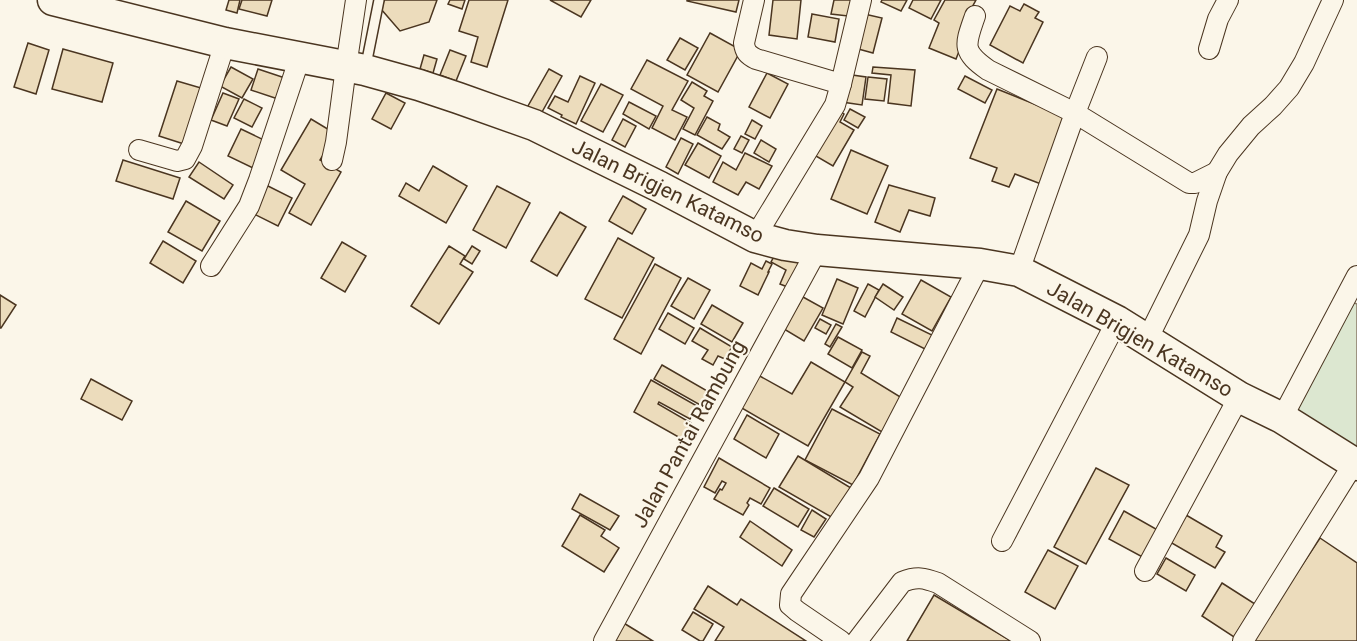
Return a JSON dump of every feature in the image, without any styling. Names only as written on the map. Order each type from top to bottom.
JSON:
[{"type":"main road","name":"Jalan Brigjen Katamso","points":[[52,0],[225,43],[300,57],[419,85],[534,125],[755,237],[817,250],[980,264],[1019,271],[1117,321],[1239,397],[1282,418],[1355,464]]},
{"type":"street","points":[[332,160],[355,69],[357,0]]},
{"type":"street","points":[[754,0],[744,43],[749,56],[842,84]]},
{"type":"street","points":[[755,237],[835,105],[861,0]]},
{"type":"street","points":[[1209,49],[1218,19],[1228,0]]},
{"type":"street","points":[[1147,340],[1199,235],[1217,172],[1228,154],[1251,126],[1289,88],[1304,63],[1333,0]]},
{"type":"street","points":[[975,16],[966,42],[969,53],[988,70],[1074,113],[1189,183],[1195,183],[1217,172]]},
{"type":"street","points":[[140,150],[177,161],[185,159],[192,146],[225,43]]},
{"type":"street","points":[[211,266],[249,206],[300,57]]},
{"type":"street","points":[[1019,271],[1074,113],[1097,57]]},
{"type":"street","name":"Jalan Pantai Rambung","points":[[604,641],[817,250]]},
{"type":"street","points":[[828,637],[796,611],[790,604],[791,594],[869,478],[980,264]]},
{"type":"street","points":[[1282,418],[1357,276]]},
{"type":"street","points":[[1002,541],[1117,321]]},
{"type":"street","points":[[1145,571],[1239,397]]},
{"type":"street","points":[[1243,641],[1355,464]]},
{"type":"street","points":[[856,641],[903,582],[913,578],[939,583],[1030,641]]},
{"type":"lane","points":[[355,69],[379,0]]},
{"type":"green space","points":[[1350,301],[1357,304],[1357,461],[1289,425]]},
{"type":"building","points":[[229,0],[240,0],[237,13],[226,10]]},
{"type":"building","points":[[242,0],[272,0],[267,16],[239,9]]},
{"type":"building","points":[[384,0],[437,0],[429,22],[400,31],[381,9]]},
{"type":"building","points":[[450,0],[465,0],[462,9],[448,4]]},
{"type":"building","points":[[469,0],[508,0],[487,67],[471,62],[478,37],[459,31]]},
{"type":"building","points":[[550,0],[591,0],[581,17]]},
{"type":"building","points":[[687,0],[739,0],[736,12]]},
{"type":"building","points":[[773,0],[801,0],[797,39],[769,35]]},
{"type":"building","points":[[834,0],[851,0],[848,16],[831,14]]},
{"type":"building","points":[[882,0],[907,0],[901,11],[881,2]]},
{"type":"building","points":[[913,0],[941,0],[931,19],[909,8]]},
{"type":"building","points":[[945,0],[976,0],[970,11],[974,13],[956,59],[929,48],[939,23],[934,20]]},
{"type":"building","points":[[1024,4],[1039,12],[1035,18],[1043,22],[1023,63],[990,45],[1010,6],[1020,11]]},
{"type":"building","points":[[860,13],[882,18],[873,53],[851,47]]},
{"type":"building","points":[[812,14],[839,19],[835,42],[808,37]]},
{"type":"building","points":[[710,33],[741,50],[718,92],[687,75]]},
{"type":"building","points":[[680,38],[698,48],[685,70],[667,60]]},
{"type":"building","points":[[28,43],[49,50],[36,94],[14,87]]},
{"type":"building","points":[[63,49],[113,63],[102,102],[52,89]]},
{"type":"building","points":[[450,50],[466,56],[456,81],[440,75]]},
{"type":"building","points":[[424,55],[437,59],[433,73],[420,69]]},
{"type":"building","points":[[647,60],[688,81],[672,110],[687,117],[675,140],[652,128],[663,106],[631,89]]},
{"type":"building","points":[[231,67],[253,79],[242,98],[220,86]]},
{"type":"building","points":[[873,67],[915,70],[911,106],[888,103],[891,75],[872,73]]},
{"type":"building","points":[[258,69],[285,78],[278,99],[251,90]]},
{"type":"building","points":[[549,69],[562,76],[537,121],[524,113]]},
{"type":"building","points":[[767,73],[788,84],[770,118],[749,107]]},
{"type":"building","points":[[845,74],[866,77],[862,105],[842,102]]},
{"type":"building","points":[[580,76],[595,83],[576,124],[548,108],[555,96],[568,102]]},
{"type":"building","points":[[965,76],[992,90],[985,103],[958,89]]},
{"type":"building","points":[[868,77],[887,79],[884,101],[865,99]]},
{"type":"building","points":[[177,81],[201,88],[184,144],[159,136]]},
{"type":"building","points":[[692,82],[707,91],[704,96],[713,101],[695,135],[683,129],[694,108],[681,100]]},
{"type":"building","points":[[601,84],[623,95],[603,132],[581,121]]},
{"type":"building","points":[[997,89],[1067,117],[1041,184],[1015,174],[1009,187],[992,181],[997,168],[970,158]]},
{"type":"building","points":[[223,93],[239,99],[227,126],[211,120]]},
{"type":"building","points":[[386,93],[405,103],[391,129],[372,119]]},
{"type":"building","points":[[244,99],[262,108],[252,127],[234,118]]},
{"type":"building","points":[[629,102],[656,116],[649,129],[623,114]]},
{"type":"building","points":[[835,108],[844,114],[840,122],[854,130],[833,166],[809,152]]},
{"type":"building","points":[[850,109],[865,117],[858,128],[844,120]]},
{"type":"building","points":[[707,117],[720,124],[718,130],[730,137],[722,149],[697,135]]},
{"type":"building","points":[[311,119],[336,134],[320,160],[341,172],[311,225],[289,213],[305,184],[281,170]]},
{"type":"building","points":[[623,119],[636,126],[625,147],[612,140]]},
{"type":"building","points":[[752,120],[762,126],[755,139],[745,134]]},
{"type":"building","points":[[241,129],[266,141],[253,168],[228,156]]},
{"type":"building","points":[[741,136],[749,140],[742,153],[734,149]]},
{"type":"building","points":[[681,138],[693,144],[678,174],[666,167]]},
{"type":"building","points":[[761,140],[776,149],[769,162],[754,153]]},
{"type":"building","points":[[698,143],[721,156],[709,178],[685,165]]},
{"type":"building","points":[[851,150],[888,166],[867,214],[831,199]]},
{"type":"building","points":[[745,153],[772,166],[759,189],[746,182],[738,195],[713,182],[723,162],[736,170]]},
{"type":"building","points":[[123,160],[180,178],[173,199],[116,181]]},
{"type":"building","points":[[199,162],[233,185],[224,199],[189,177]]},
{"type":"building","points":[[433,166],[467,186],[446,223],[399,196],[406,183],[419,191]]},
{"type":"building","points":[[266,185],[292,198],[278,226],[252,213]]},
{"type":"building","points":[[889,185],[935,198],[930,216],[909,210],[900,232],[875,222]]},
{"type":"building","points":[[497,186],[530,203],[506,248],[473,230]]},
{"type":"building","points":[[623,196],[646,209],[632,234],[609,221]]},
{"type":"building","points":[[186,201],[220,221],[202,251],[168,232]]},
{"type":"building","points":[[560,212],[586,227],[557,276],[531,261]]},
{"type":"building","points":[[618,238],[654,258],[622,318],[585,299]]},
{"type":"building","points":[[163,241],[196,261],[183,283],[150,263]]},
{"type":"building","points":[[342,242],[366,256],[345,292],[321,278]]},
{"type":"building","points":[[449,246],[465,256],[460,264],[473,272],[439,324],[411,306]]},
{"type":"building","points":[[472,246],[480,251],[472,264],[464,259]]},
{"type":"building","points":[[776,253],[802,261],[790,288],[780,284],[786,270],[771,262]]},
{"type":"building","points":[[766,261],[772,264],[758,295],[740,286],[751,263],[762,269]]},
{"type":"building","points":[[655,264],[681,278],[641,354],[614,339]]},
{"type":"building","points":[[688,278],[710,290],[694,319],[671,306]]},
{"type":"building","points":[[837,279],[858,288],[843,324],[822,315]]},
{"type":"building","points":[[921,280],[951,297],[932,331],[902,314]]},
{"type":"building","points":[[868,284],[879,290],[865,317],[854,311]]},
{"type":"building","points":[[883,284],[903,297],[894,310],[875,297]]},
{"type":"building","points":[[0,295],[16,305],[1,328],[0,328]]},
{"type":"building","points":[[803,297],[823,308],[804,341],[784,329]]},
{"type":"building","points":[[712,305],[743,323],[732,342],[701,324]]},
{"type":"building","points":[[668,313],[694,328],[685,344],[659,329]]},
{"type":"building","points":[[897,318],[934,336],[927,350],[891,332]]},
{"type":"building","points":[[820,319],[831,325],[826,334],[815,328]]},
{"type":"building","points":[[836,324],[842,327],[830,347],[825,344]]},
{"type":"building","points":[[700,328],[732,347],[725,359],[718,356],[713,365],[702,359],[708,350],[692,341]]},
{"type":"building","points":[[838,337],[862,350],[852,368],[828,354]]},
{"type":"building","points":[[862,352],[870,356],[861,373],[902,398],[882,432],[840,407],[853,387],[845,382]]},
{"type":"building","points":[[811,362],[845,382],[808,446],[740,407],[758,375],[792,394]]},
{"type":"building","points":[[662,365],[709,392],[702,406],[654,379]]},
{"type":"building","points":[[91,379],[132,401],[122,420],[81,399]]},
{"type":"building","points":[[651,380],[697,406],[690,419],[659,402],[658,404],[691,423],[682,439],[634,412]]},
{"type":"building","points":[[832,409],[880,434],[853,485],[805,460]]},
{"type":"building","points":[[747,415],[779,434],[766,458],[734,439]]},
{"type":"building","points":[[798,456],[851,488],[833,518],[779,487]]},
{"type":"building","points":[[719,458],[770,488],[761,504],[750,498],[743,515],[714,499],[726,483],[722,481],[715,493],[704,487]]},
{"type":"building","points":[[1096,468],[1129,485],[1086,564],[1054,547]]},
{"type":"building","points":[[774,488],[809,509],[798,527],[763,506]]},
{"type":"building","points":[[580,494],[619,516],[610,530],[572,509]]},
{"type":"building","points":[[812,510],[826,519],[814,537],[801,530]]},
{"type":"building","points":[[1124,511],[1163,533],[1148,560],[1109,539]]},
{"type":"building","points":[[580,515],[605,530],[601,536],[619,548],[604,572],[562,546]]},
{"type":"building","points":[[1186,515],[1222,536],[1216,547],[1225,552],[1215,568],[1170,542]]},
{"type":"building","points":[[750,521],[792,550],[782,566],[740,537]]},
{"type":"building","points":[[1320,538],[1357,563],[1357,641],[1252,641]]},
{"type":"building","points":[[1048,550],[1078,566],[1055,609],[1025,592]]},
{"type":"building","points":[[1166,558],[1195,575],[1186,591],[1157,574]]},
{"type":"building","points":[[1222,583],[1255,604],[1234,637],[1202,616]]},
{"type":"building","points":[[708,586],[737,605],[741,599],[806,641],[715,641],[724,627],[694,609]]},
{"type":"building","points":[[934,595],[1011,641],[907,641]]},
{"type":"building","points":[[693,612],[713,624],[703,641],[682,630]]},
{"type":"building","points":[[622,622],[640,633],[653,641],[610,641]]}]
